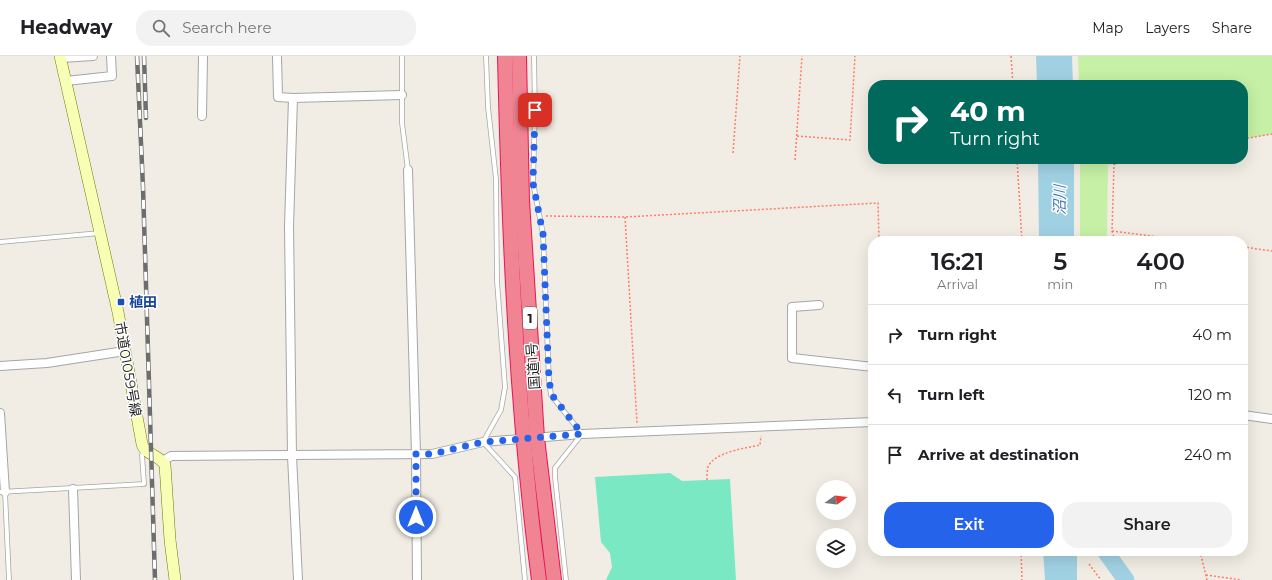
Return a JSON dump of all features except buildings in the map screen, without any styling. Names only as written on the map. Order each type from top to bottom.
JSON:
[{"type":"highway","name":"国道1号","points":[[505,56],[508,201],[531,438],[554,580]]},
{"type":"highway","name":"国道1号","points":[[519,56],[522,201],[531,438],[530,512],[539,580]]},
{"type":"street","points":[[60,57],[94,56]]},
{"type":"street","points":[[66,81],[112,76],[111,56]]},
{"type":"street","points":[[202,116],[203,56]]},
{"type":"street","points":[[277,56],[278,97],[294,98],[402,95]]},
{"type":"street","name":"市道01059号線","points":[[60,57],[100,233],[144,450]]},
{"type":"street","points":[[294,98],[289,226],[292,456],[298,580]]},
{"type":"street","points":[[408,170],[416,454],[417,580]]},
{"type":"street","points":[[819,305],[792,307],[792,358],[868,366]]},
{"type":"street","points":[[0,366],[46,363],[125,351]]},
{"type":"street","points":[[0,413],[2,492]]},
{"type":"street","points":[[1248,416],[1272,419]]},
{"type":"street","points":[[163,461],[171,456],[432,454],[483,442],[582,434],[868,422]]},
{"type":"street","points":[[144,450],[163,461],[166,470],[170,540],[175,580]]},
{"type":"street","points":[[73,489],[76,580]]},
{"type":"lane","points":[[402,56],[402,123],[408,170]]},
{"type":"lane","points":[[486,56],[488,107],[496,179],[498,281],[505,387],[501,410],[483,442],[515,477],[525,580]]},
{"type":"lane","points":[[534,56],[535,110],[533,183],[538,216],[543,234],[549,381],[552,395],[582,434],[555,468],[566,580]]},
{"type":"lane","points":[[0,242],[100,233]]},
{"type":"lane","points":[[9,580],[2,492],[144,484],[142,455],[144,450]]},
{"type":"path","points":[[733,153],[740,56]]},
{"type":"path","points":[[795,160],[802,56]]},
{"type":"path","points":[[797,136],[850,140],[855,56]]},
{"type":"path","points":[[1011,56],[1013,80]]},
{"type":"path","points":[[1248,139],[1272,134]]},
{"type":"path","points":[[1017,164],[1022,236]]},
{"type":"path","points":[[1114,164],[1112,231],[1114,236]]},
{"type":"path","points":[[538,216],[625,218],[878,203],[879,236]]},
{"type":"path","points":[[625,218],[638,432]]},
{"type":"path","points":[[1112,231],[1152,236]]},
{"type":"path","points":[[1248,248],[1272,251]]},
{"type":"path","points":[[707,480],[708,467],[713,461],[727,452],[760,445],[763,427]]},
{"type":"path","points":[[1021,556],[1022,580]]},
{"type":"path","points":[[1201,556],[1208,580]]},
{"type":"path","points":[[1088,564],[1101,580]]},
{"type":"path","points":[[1206,575],[1242,580]]},
{"type":"green space","points":[[1078,56],[1272,56],[1272,134],[1248,138],[1248,80],[1079,80]]},
{"type":"green space","points":[[1080,164],[1113,164],[1108,165],[1107,236],[1080,236]]},
{"type":"green space","points":[[670,473],[682,481],[730,479],[736,580],[606,580],[612,567],[610,553],[601,542],[595,477]]},
{"type":"water","points":[[1036,56],[1072,56],[1073,80],[1037,80]]},
{"type":"water","name":"沼川","points":[[1038,164],[1074,164],[1074,236],[1039,236]]},
{"type":"water","points":[[1043,556],[1077,556],[1077,580],[1045,580]]},
{"type":"waterway","points":[[1109,556],[1126,580]]},
{"type":"railway","points":[[137,56],[143,187],[155,580]]},
{"type":"railway","points":[[144,56],[146,118]]},
{"type":"place","name":"植田","points":[[121,302]]},
{"type":"route","points":[[416,517],[416,454],[432,454],[483,442],[582,434],[565,414],[552,395],[549,381],[543,234],[538,216],[533,183],[535,110]]}]
